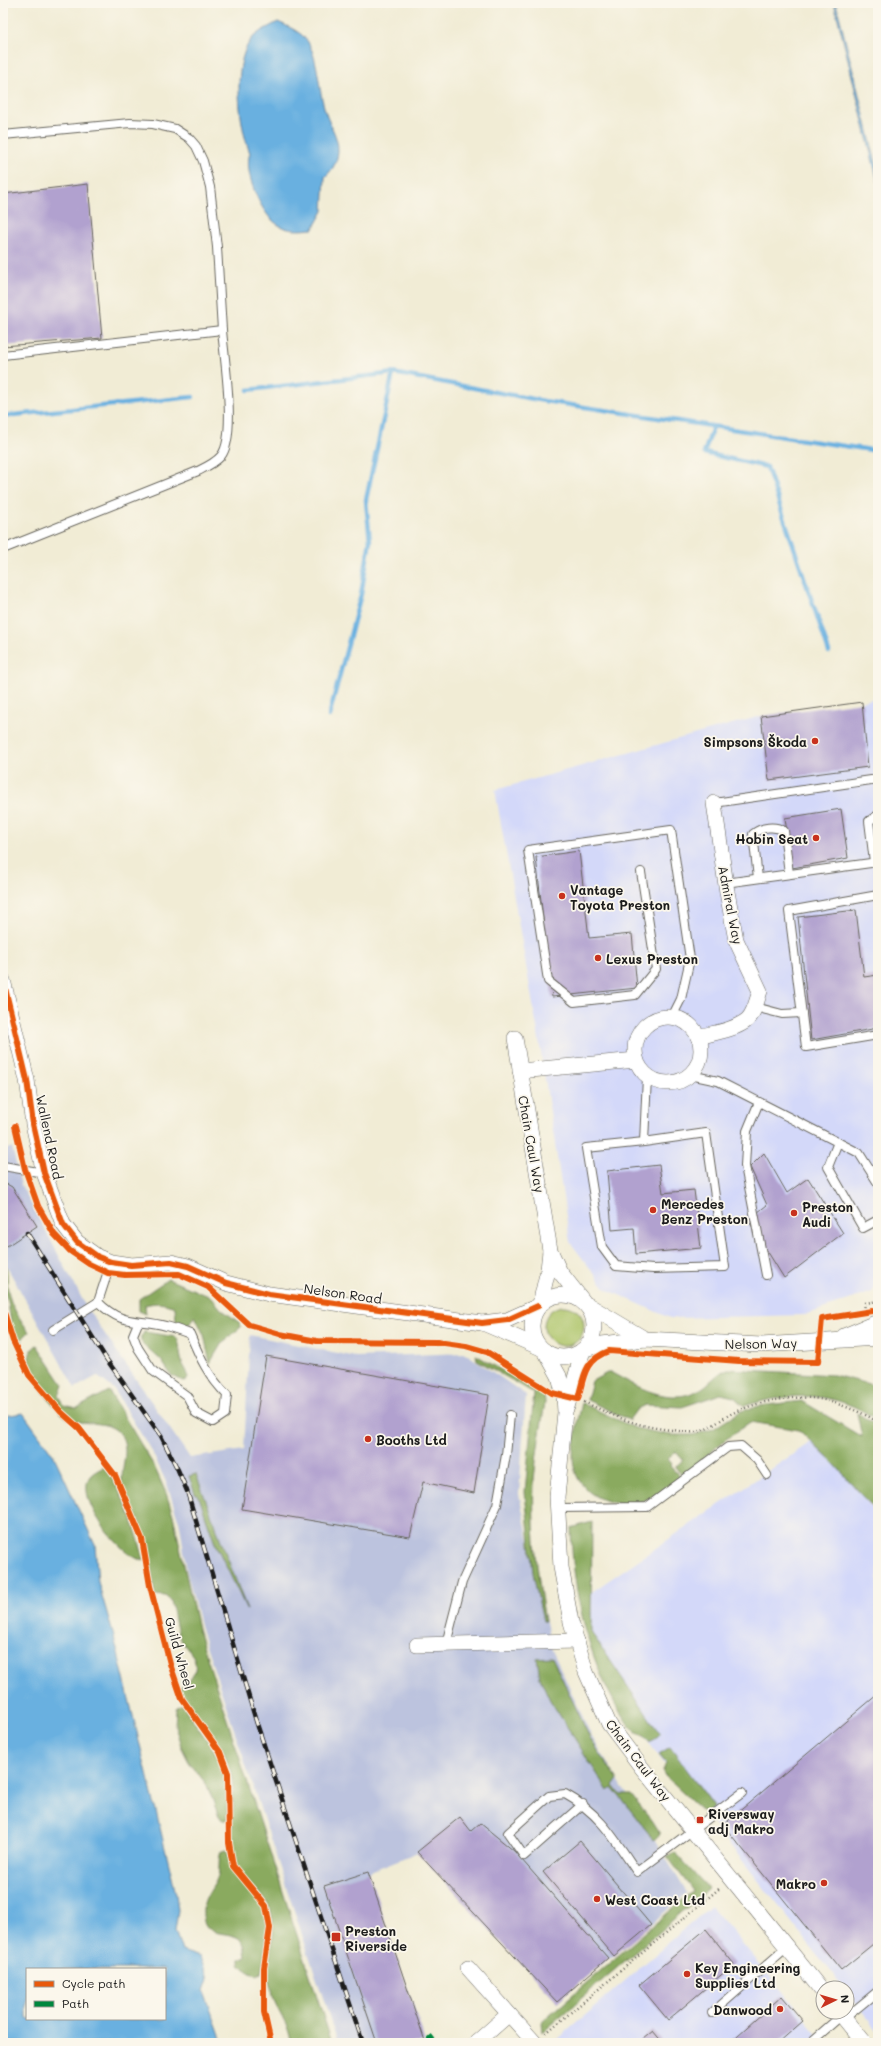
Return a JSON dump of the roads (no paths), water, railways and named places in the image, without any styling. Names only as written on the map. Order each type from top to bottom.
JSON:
[{"type":"street","name":"Admiral Way","points":[[698,1037],[736,1026],[748,1020],[755,1007],[760,991],[736,940],[725,882],[714,803]]},
{"type":"street","name":"Wallend Road","points":[[3,980],[27,1080],[33,1124],[44,1173],[63,1224],[77,1242],[98,1257],[111,1262],[131,1265],[147,1263]]},
{"type":"street","points":[[672,1017],[687,1023],[698,1037],[701,1049],[697,1066],[690,1075],[680,1082],[668,1084],[657,1082],[647,1077],[639,1068],[634,1051],[636,1039],[642,1029],[651,1022],[660,1018],[672,1017]]},
{"type":"street","name":"Chain Caul Way","points":[[515,1038],[550,1250],[560,1272],[584,1302]]},
{"type":"street","points":[[520,1071],[636,1060]]},
{"type":"street","name":"Chain Caul Way","points":[[539,1305],[548,1270],[550,1250]]},
{"type":"street","name":"Nelson Road","points":[[147,1263],[171,1262],[188,1266],[226,1283],[269,1294],[482,1323],[507,1320],[539,1305]]},
{"type":"street","points":[[556,1295],[575,1296],[584,1302],[591,1312],[594,1327],[591,1341],[584,1350],[574,1356],[564,1358],[554,1356],[543,1350],[532,1332],[534,1314],[539,1305],[547,1298],[556,1295]]},
{"type":"street","name":"Nelson Way","points":[[584,1302],[645,1339]]},
{"type":"street","points":[[834,1340],[874,1317]]},
{"type":"street","name":"Nelson Road","points":[[482,1323],[543,1350]]},
{"type":"street","name":"Nelson Way","points":[[584,1350],[602,1344],[645,1339],[761,1345],[876,1339]]},
{"type":"street","name":"Chain Caul Way","points":[[543,1350],[560,1381],[565,1412],[558,1508],[561,1567],[571,1622],[586,1672],[609,1724],[815,1982]]},
{"type":"street","name":"Chain Caul Way","points":[[565,1412],[574,1398],[584,1350]]},
{"type":"street","points":[[417,1644],[576,1641]]},
{"type":"street","points":[[468,1968],[535,2043]]},
{"type":"street","points":[[476,2043],[509,2014]]},
{"type":"street","points":[[846,2020],[864,2043]]},
{"type":"lane","points":[[3,135],[130,124],[153,124],[175,129],[189,138],[196,146],[203,162],[210,187],[219,268],[229,431],[222,456],[212,464],[198,471],[3,549]]},
{"type":"lane","points":[[3,355],[222,330]]},
{"type":"lane","points":[[714,803],[878,780]]},
{"type":"lane","points":[[725,882],[876,862],[869,821],[878,815]]},
{"type":"lane","points":[[758,878],[753,834],[758,830],[778,827],[784,831],[789,874]]},
{"type":"lane","points":[[641,872],[656,969],[635,996],[574,1002],[548,980],[528,850],[671,830],[690,959],[681,999],[672,1017]]},
{"type":"lane","points":[[878,896],[789,911],[806,1047],[878,1035]]},
{"type":"lane","points":[[755,1007],[782,1014],[802,1013]]},
{"type":"lane","points":[[690,1075],[718,1081],[859,1153],[878,1183]]},
{"type":"lane","points":[[644,1142],[647,1077]]},
{"type":"lane","points":[[760,1102],[747,1131],[745,1166],[766,1275]]},
{"type":"lane","points":[[706,1133],[725,1267],[653,1269],[616,1266],[602,1247],[586,1148],[644,1142],[706,1133]]},
{"type":"lane","points":[[838,1142],[828,1167],[863,1228],[878,1220]]},
{"type":"lane","points":[[3,1166],[44,1173]]},
{"type":"lane","points":[[53,1330],[98,1302],[111,1262]]},
{"type":"lane","points":[[98,1302],[110,1314],[138,1323],[165,1326],[190,1334],[201,1360],[212,1380],[227,1395],[225,1414],[213,1422],[196,1413],[187,1396],[153,1371],[138,1348],[132,1335],[138,1323]]},
{"type":"lane","points":[[446,1644],[462,1582],[497,1505],[506,1455],[510,1414]]},
{"type":"lane","points":[[558,1508],[647,1507],[728,1447],[741,1446],[757,1460],[767,1475]]},
{"type":"lane","points":[[583,1804],[524,1856],[508,1833],[550,1796],[565,1794],[583,1804],[606,1826],[637,1872],[664,1850],[693,1831],[742,1793]]},
{"type":"lane","points":[[712,2012],[787,1947]]},
{"type":"lane","points":[[855,2006],[878,1991]]},
{"type":"lane","points":[[810,2043],[836,2020]]},
{"type":"water","points":[[834,3],[836,3],[877,167],[878,183]]},
{"type":"water","points":[[278,22],[298,32],[305,38],[312,50],[322,99],[338,145],[336,162],[325,177],[323,211],[313,229],[294,230],[285,228],[281,227],[271,219],[254,191],[249,170],[248,161],[250,153],[240,112],[239,80],[241,65],[244,52],[250,41],[263,30]]},
{"type":"water","points":[[23,1413],[54,1456],[95,1545],[98,1582],[114,1637],[176,1894],[178,1910],[175,1931],[182,1951],[200,1957],[208,1979],[204,1991],[223,2043],[3,2043],[3,1416]]},
{"type":"waterway","points":[[248,390],[393,373],[544,401],[878,451]]},
{"type":"waterway","points":[[329,716],[361,594],[370,541],[366,500],[393,373]]},
{"type":"waterway","points":[[3,416],[193,397]]},
{"type":"waterway","points":[[713,427],[704,453],[767,467],[829,652]]},
{"type":"railway","points":[[27,1233],[107,1360],[161,1436],[187,1491],[257,1724],[363,2043]]},
{"type":"place","name":"Simpsons Škoda","points":[[815,741]]},
{"type":"place","name":"Hobin Seat","points":[[816,838]]},
{"type":"place","name":"Vantage Toyota Preston","points":[[562,896]]},
{"type":"place","name":"Lexus Preston","points":[[598,958]]},
{"type":"place","name":"Mercedes Benz Preston","points":[[653,1210]]},
{"type":"place","name":"Preston Audi","points":[[794,1213]]},
{"type":"place","name":"Booths Ltd","points":[[368,1439]]},
{"type":"place","name":"Riversway adj Makro","points":[[700,1820]]},
{"type":"place","name":"Makro","points":[[824,1883]]},
{"type":"place","name":"West Coast Ltd","points":[[597,1899]]},
{"type":"place","name":"Preston Riverside","points":[[336,1937]]},
{"type":"place","name":"Key Engineering Supplies Ltd","points":[[687,1974]]},
{"type":"place","name":"Danwood","points":[[780,2009]]}]
